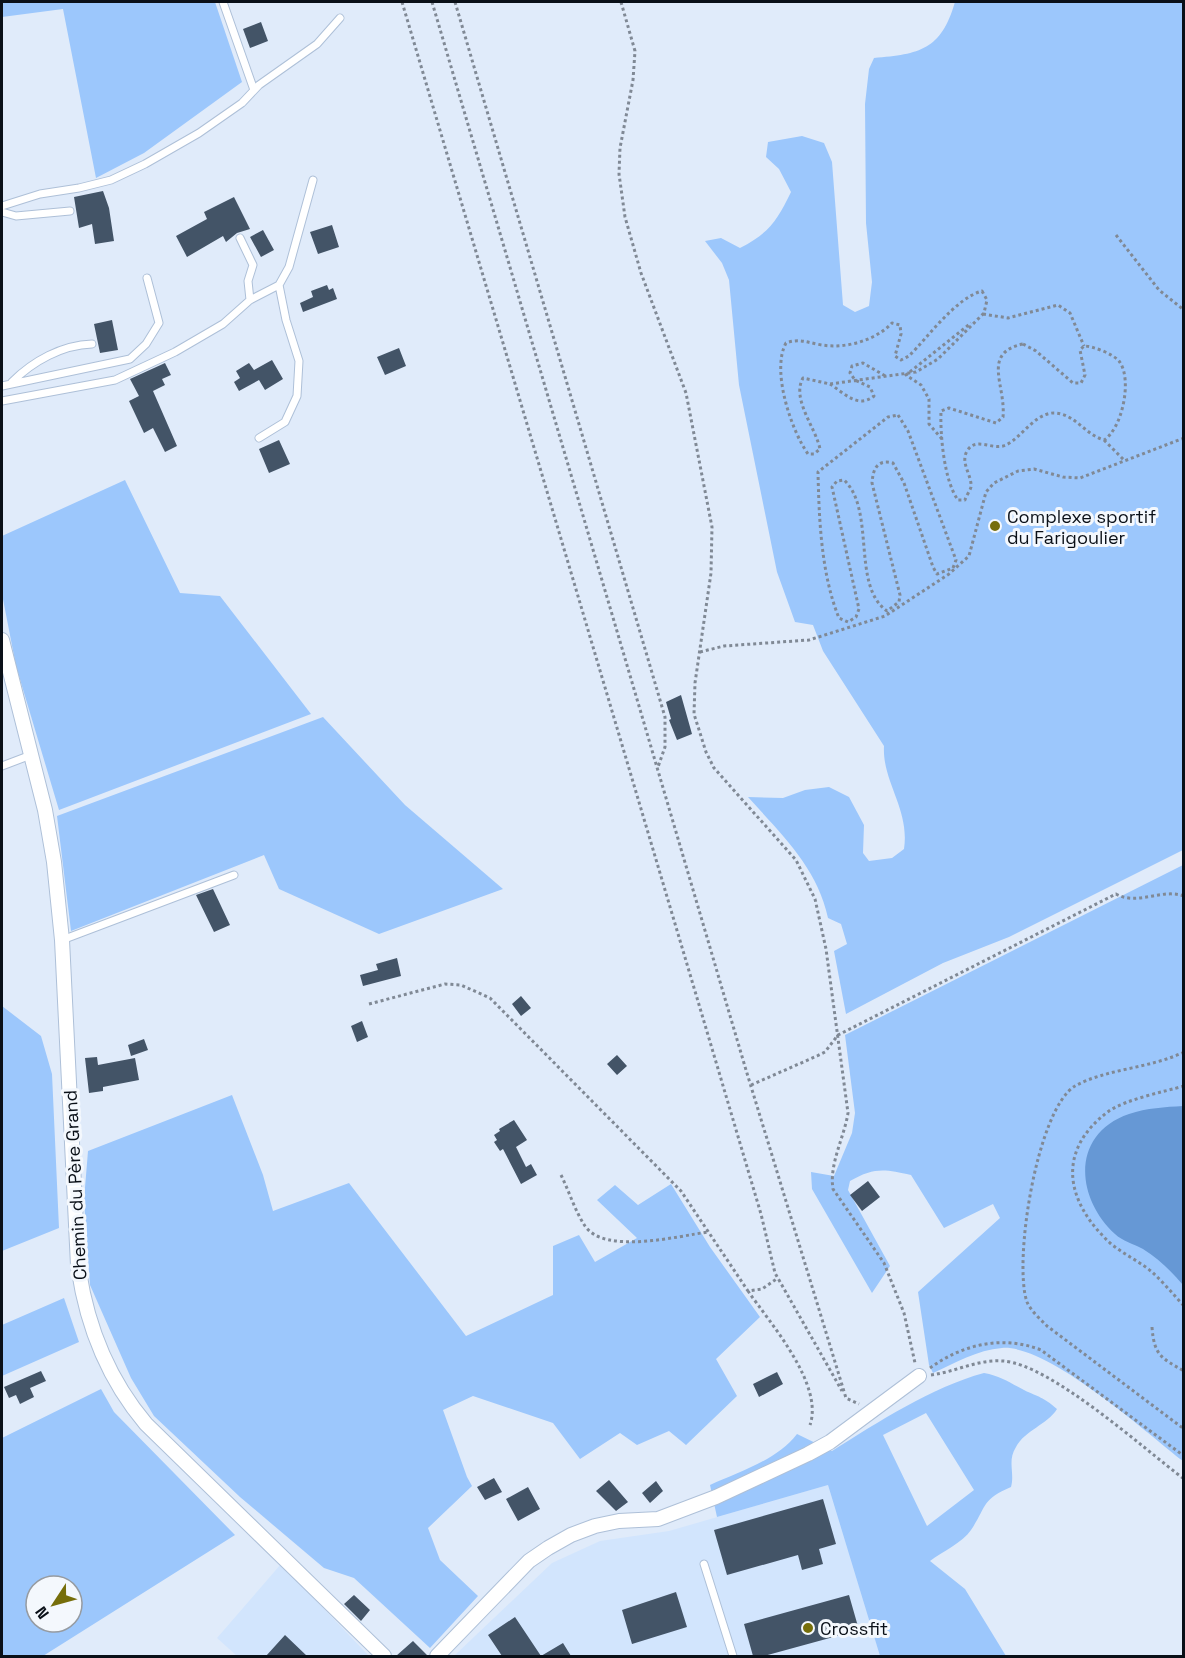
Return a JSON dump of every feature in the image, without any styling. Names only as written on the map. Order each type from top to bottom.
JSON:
[{"type":"street","name":"Chemin du Père Grand","points":[[2,640],[31,755],[54,862],[63,940],[78,1265],[81,1291],[107,1365],[126,1400],[147,1424],[384,1656]]},
{"type":"street","points":[[437,1656],[529,1561],[563,1539],[596,1526],[619,1521],[658,1520],[716,1497],[830,1442],[875,1406],[919,1376]]},
{"type":"lane","points":[[223,2],[254,90]]},
{"type":"lane","points":[[2,206],[40,194],[111,180],[145,164],[199,133],[242,103],[254,90],[317,44],[340,18]]},
{"type":"lane","points":[[2,401],[115,380],[175,352],[223,324],[250,300],[279,285],[289,267],[314,180]]},
{"type":"lane","points":[[2,212],[16,216],[70,212]]},
{"type":"lane","points":[[240,238],[253,265],[248,281],[250,300]]},
{"type":"lane","points":[[2,386],[130,359],[146,344],[159,323],[147,278]]},
{"type":"lane","points":[[259,438],[285,422],[297,396],[299,361],[286,320],[279,285]]},
{"type":"lane","points":[[10,384],[23,371],[46,357],[78,345],[92,344]]},
{"type":"lane","points":[[2,766],[31,755]]},
{"type":"lane","points":[[63,940],[234,874]]},
{"type":"lane","points":[[704,1564],[734,1656]]},
{"type":"path","points":[[402,2],[778,1278],[846,1398],[875,1406]]},
{"type":"path","points":[[432,2],[751,1085],[846,1398]]},
{"type":"path","points":[[455,2],[665,717],[665,747],[658,769]]},
{"type":"path","points":[[621,2],[631,28],[635,51],[633,80],[620,148],[619,174],[625,217],[642,273],[686,393],[712,527],[711,573],[694,714],[706,753],[726,784],[796,860],[807,878],[815,899],[826,949],[848,1113],[845,1133],[831,1176],[833,1189],[884,1263],[904,1313],[908,1341],[919,1376]]},
{"type":"path","points":[[1116,236],[1159,290],[1184,310]]},
{"type":"path","points":[[830,384],[855,380],[889,378],[906,375],[938,359],[984,313],[987,300],[982,291],[972,294],[909,356],[901,360],[895,356],[901,334],[900,325],[892,323],[883,333],[854,343],[825,346],[796,339],[786,343],[780,353],[784,389],[791,420],[808,454],[814,454],[820,449],[818,437],[805,412],[800,384],[803,378],[830,384],[857,402],[867,402],[874,396],[870,387],[855,380],[850,373],[852,366],[863,363],[889,378]]},
{"type":"path","points":[[984,313],[1008,318],[1058,305],[1070,313],[1084,346]]},
{"type":"path","points":[[906,375],[984,313]]},
{"type":"path","points":[[1104,440],[1112,435],[1117,426],[1124,402],[1124,373],[1118,360],[1091,346],[1084,346],[1080,350],[1085,375],[1081,383],[1073,383],[1035,351],[1023,345],[1008,348],[1000,354],[998,366],[1003,417],[996,423],[950,408],[941,411],[942,440],[951,490],[958,500],[964,500],[971,487],[965,459],[966,452],[972,445],[979,443],[993,447],[1006,445],[1044,416],[1061,414],[1094,437],[1104,440],[1125,461]]},
{"type":"path","points":[[906,375],[921,385],[928,399],[929,424],[942,440]]},
{"type":"path","points":[[897,415],[908,431],[956,560],[953,568],[938,574],[933,567],[904,483],[893,463],[885,461],[878,464],[873,472],[872,483],[900,595],[899,602],[893,609],[887,611],[880,606],[870,580],[856,497],[844,480],[837,481],[832,487],[859,609],[856,616],[848,622],[839,618],[824,552],[818,472],[888,417],[897,415]]},
{"type":"path","points":[[700,652],[724,646],[809,640],[885,616],[949,574],[969,556],[986,492],[1005,476],[1034,469],[1063,477],[1080,478],[1184,438]]},
{"type":"path","points":[[751,1085],[825,1052],[838,1035],[1116,894],[1124,899],[1171,894],[1184,896]]},
{"type":"path","points":[[369,1004],[446,984],[461,985],[490,998],[681,1191],[799,1367],[808,1390],[812,1418],[810,1425]]},
{"type":"path","points":[[1184,1052],[1171,1058],[1140,1065],[1076,1086],[1064,1097],[1053,1115],[1034,1173],[1023,1252],[1024,1290],[1027,1303],[1034,1314],[1184,1429]]},
{"type":"path","points":[[1184,1086],[1110,1111],[1086,1136],[1076,1151],[1072,1178],[1076,1199],[1090,1221],[1111,1244],[1152,1272],[1184,1306]]},
{"type":"path","points":[[561,1175],[585,1226],[604,1240],[652,1240],[708,1232]]},
{"type":"path","points":[[748,1291],[762,1289],[778,1278]]},
{"type":"path","points":[[1152,1327],[1154,1347],[1158,1354],[1184,1371]]},
{"type":"path","points":[[919,1376],[938,1362],[962,1351],[993,1342],[1023,1343],[1041,1350],[1184,1456]]},
{"type":"path","points":[[919,1376],[988,1362],[1012,1362],[1027,1366],[1042,1372],[1074,1395],[1184,1479]]},
{"type":"shaded area","points":[[2,2],[215,2],[242,82],[144,153],[96,178],[63,9],[2,17]]},
{"type":"shaded area","name":"Complexe sportif du Farigoulier","points":[[955,2],[1183,2],[1183,850],[1009,937],[943,963],[846,1014],[834,951],[847,944],[841,924],[828,918],[816,883],[807,867],[748,797],[783,798],[805,790],[829,787],[849,797],[864,825],[863,853],[869,861],[892,858],[904,849],[903,821],[887,772],[884,746],[823,651],[813,625],[795,622],[777,572],[739,385],[729,280],[722,263],[705,241],[721,238],[740,248],[758,237],[776,219],[791,192],[779,169],[766,157],[768,142],[802,136],[824,143],[832,162],[843,305],[855,312],[869,306],[872,282],[866,223],[865,104],[869,69],[874,58],[916,51],[935,40],[943,30]]},
{"type":"shaded area","points":[[125,480],[180,593],[220,596],[311,714],[59,810],[16,666],[2,594],[2,536]]},
{"type":"shaded area","points":[[323,717],[405,805],[503,889],[379,934],[279,889],[264,855],[71,931],[57,816]]},
{"type":"shaded area","points":[[1183,865],[1183,1461],[1122,1411],[1070,1374],[1021,1351],[1002,1348],[984,1351],[933,1373],[929,1365],[918,1292],[1000,1218],[993,1204],[944,1228],[911,1175],[880,1170],[866,1173],[850,1181],[848,1190],[890,1266],[872,1293],[812,1189],[811,1172],[834,1176],[852,1133],[855,1113],[845,1035]]},
{"type":"shaded area","points":[[2,1006],[41,1036],[52,1074],[59,1228],[2,1251]]},
{"type":"shaded area","points":[[232,1095],[263,1175],[273,1211],[349,1183],[466,1336],[553,1295],[553,1246],[579,1235],[595,1262],[637,1238],[597,1200],[615,1185],[638,1205],[671,1184],[710,1247],[760,1317],[716,1359],[737,1396],[686,1445],[669,1431],[637,1445],[620,1433],[580,1459],[553,1423],[473,1396],[443,1410],[472,1486],[428,1528],[440,1560],[478,1596],[430,1648],[354,1578],[324,1568],[240,1497],[154,1416],[131,1378],[90,1285],[84,1200],[88,1151]]},
{"type":"shaded area","points":[[1183,1106],[1183,1285],[1160,1261],[1118,1236],[1102,1219],[1092,1202],[1085,1168],[1089,1151],[1097,1136],[1110,1123],[1142,1110]]},
{"type":"shaded area","points":[[64,1298],[79,1342],[2,1376],[2,1325]]},
{"type":"shaded area","points":[[984,1373],[995,1376],[1044,1399],[1057,1409],[1053,1415],[1025,1436],[1013,1452],[1011,1487],[989,1500],[963,1539],[930,1561],[965,1589],[1006,1656],[880,1656],[828,1485],[717,1517],[710,1485],[768,1458],[789,1443],[797,1434],[832,1451],[906,1406],[964,1379]],"holes":[[[926,1413],[974,1490],[927,1526],[883,1435]]]},
{"type":"shaded area","points":[[101,1389],[114,1412],[235,1535],[84,1630],[84,1574],[24,1574],[24,1634],[78,1634],[43,1656],[2,1656],[2,1438]]},
{"type":"shaded area","points":[[828,1485],[880,1656],[454,1656],[552,1563],[600,1541],[669,1531]]},
{"type":"shaded area","points":[[281,1564],[369,1656],[237,1656],[217,1638]]},
{"type":"building","points":[[261,22],[268,41],[250,48],[243,29]]},
{"type":"building","points":[[103,191],[109,208],[114,241],[95,244],[92,224],[79,228],[74,197]]},
{"type":"building","points":[[234,197],[250,229],[237,233],[226,242],[223,236],[187,257],[176,236],[207,219],[204,212]]},
{"type":"building","points":[[332,225],[339,247],[318,254],[310,232]]},
{"type":"building","points":[[263,230],[274,250],[261,257],[250,237]]},
{"type":"building","points":[[327,285],[329,290],[333,288],[337,299],[303,312],[300,303],[313,297],[311,291]]},
{"type":"building","points":[[112,320],[118,350],[100,353],[94,324]]},
{"type":"building","points":[[399,348],[406,366],[385,375],[377,357]]},
{"type":"building","points":[[272,360],[283,379],[265,390],[259,380],[239,391],[234,382],[240,378],[236,371],[249,363],[254,370]]},
{"type":"building","points":[[165,363],[171,375],[162,379],[165,385],[153,391],[177,446],[165,452],[153,428],[144,433],[129,401],[139,396],[130,379]]},
{"type":"building","points":[[279,440],[290,464],[269,473],[259,449]]},
{"type":"building","points":[[681,695],[692,734],[677,740],[669,720],[671,719],[666,702]]},
{"type":"building","points":[[213,889],[230,925],[214,932],[196,895]]},
{"type":"building","points":[[397,958],[401,976],[363,986],[360,975],[378,970],[376,964]]},
{"type":"building","points":[[521,996],[531,1008],[521,1016],[512,1004]]},
{"type":"building","points":[[362,1021],[368,1037],[357,1042],[351,1026]]},
{"type":"building","points":[[144,1039],[148,1050],[131,1056],[128,1045]]},
{"type":"building","points":[[617,1055],[627,1066],[617,1075],[607,1064]]},
{"type":"building","points":[[97,1057],[98,1065],[135,1058],[139,1080],[103,1087],[103,1091],[89,1093],[85,1058]]},
{"type":"building","points":[[514,1120],[527,1140],[516,1147],[526,1167],[531,1164],[537,1175],[521,1184],[503,1149],[500,1151],[494,1142],[497,1140],[494,1135],[500,1131],[499,1129]]},
{"type":"building","points":[[868,1181],[880,1197],[862,1211],[850,1195]]},
{"type":"building","points":[[41,1371],[46,1381],[30,1388],[34,1397],[20,1404],[16,1395],[9,1398],[4,1387]]},
{"type":"building","points":[[777,1372],[783,1384],[759,1397],[753,1384]]},
{"type":"building","points":[[494,1478],[502,1492],[485,1500],[477,1487]]},
{"type":"building","points":[[609,1480],[628,1502],[616,1511],[596,1491]]},
{"type":"building","points":[[656,1481],[663,1491],[650,1503],[642,1493]]},
{"type":"building","points":[[528,1487],[540,1509],[518,1521],[506,1499]]},
{"type":"building","points":[[823,1499],[836,1544],[819,1549],[823,1564],[802,1570],[798,1555],[727,1575],[714,1530]]},
{"type":"building","points":[[676,1592],[687,1627],[632,1644],[622,1610]]},
{"type":"building","points":[[354,1595],[370,1610],[361,1621],[344,1604]]},
{"type":"building","points":[[849,1595],[859,1630],[764,1656],[753,1656],[744,1624]]},
{"type":"building","points":[[515,1617],[541,1656],[502,1656],[488,1635]]},
{"type":"building","points":[[285,1635],[307,1656],[266,1656]]},
{"type":"building","points":[[413,1641],[428,1656],[396,1656]]},
{"type":"building","points":[[563,1643],[571,1656],[541,1656]]},
{"type":"place","name":"Complexe sportif du Farigoulier","points":[[995,526]]},
{"type":"place","name":"Crossfit","points":[[808,1628]]}]
